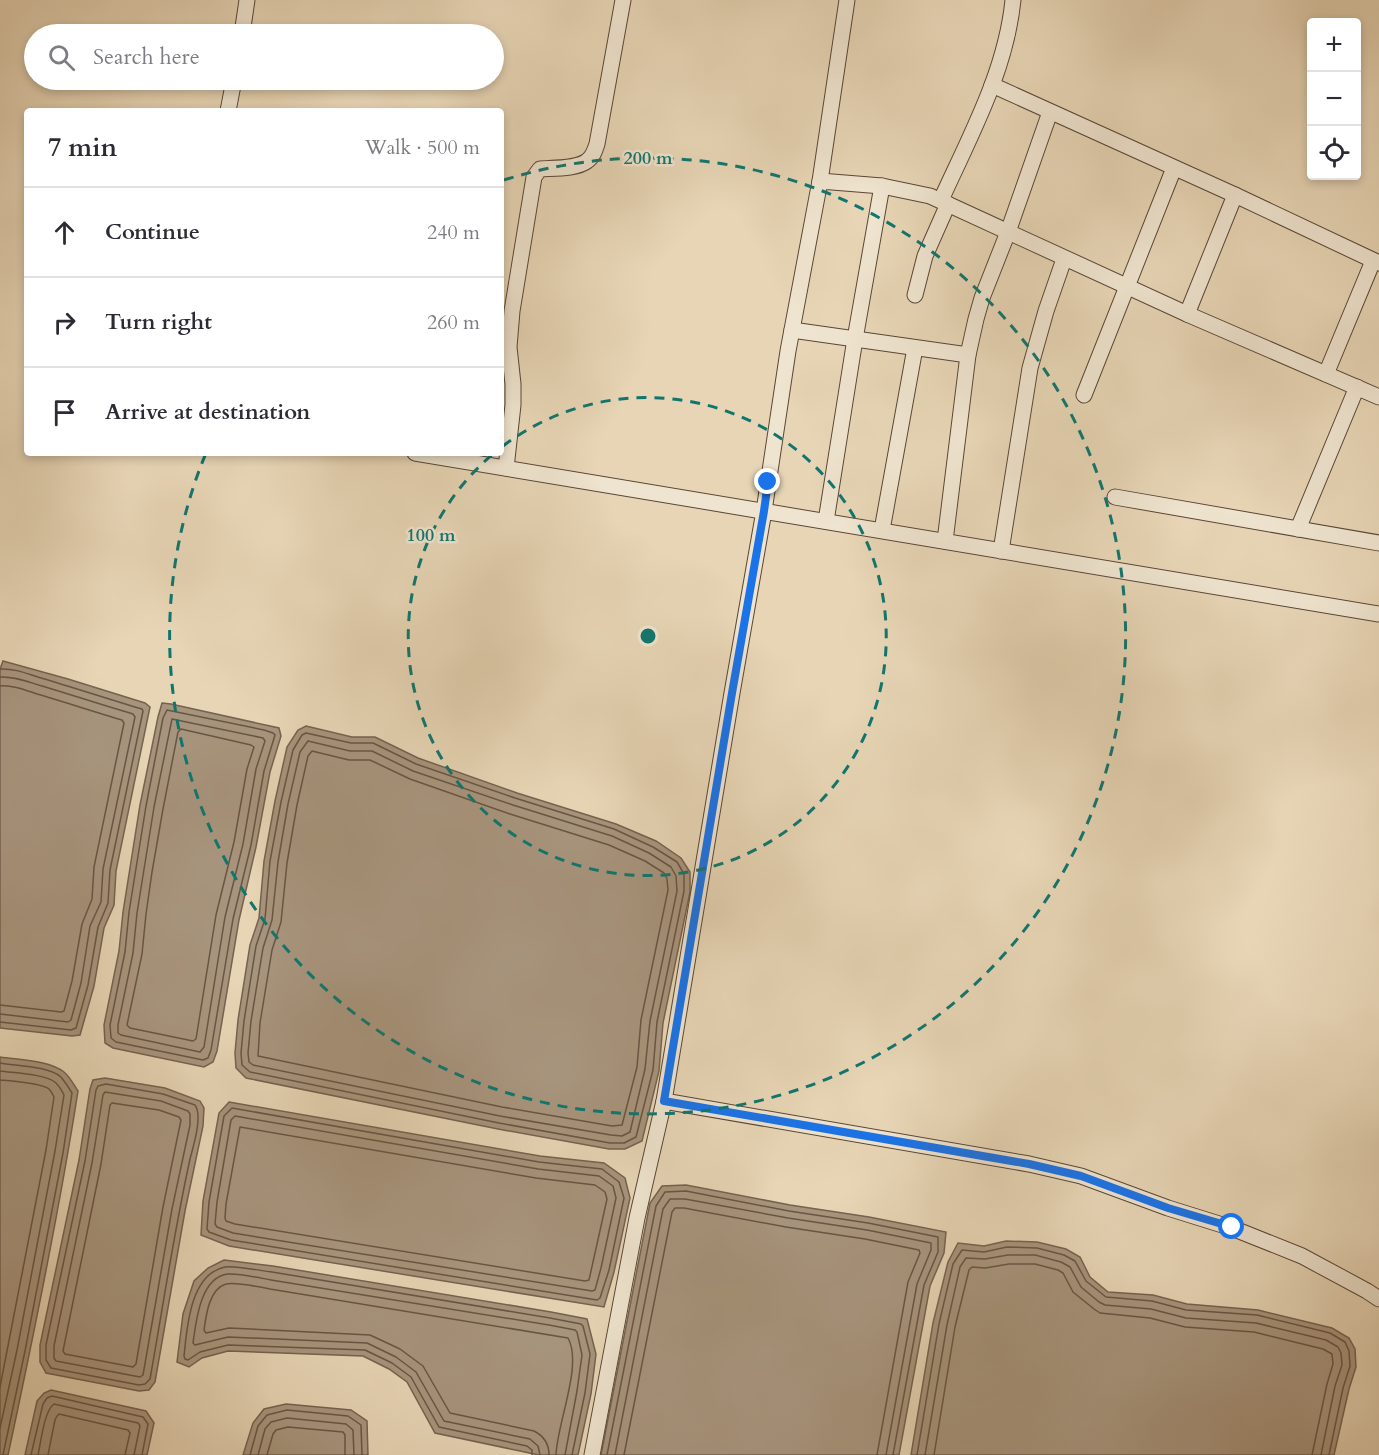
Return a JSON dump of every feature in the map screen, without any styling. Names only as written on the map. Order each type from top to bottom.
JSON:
[{"type":"street","points":[[243,24],[247,0]]},
{"type":"street","points":[[506,468],[513,405],[509,331],[534,177],[540,170],[587,162],[593,154],[597,144],[623,0]]},
{"type":"street","points":[[592,1455],[637,1218],[664,1101],[764,511],[792,330],[820,181],[847,0]]},
{"type":"street","points":[[915,295],[925,256],[992,85],[1012,17],[1013,0]]},
{"type":"street","points":[[992,85],[1235,195],[1376,262],[1326,374]]},
{"type":"street","points":[[229,108],[232,90]]},
{"type":"street","points":[[945,541],[968,355],[982,298],[1050,112]]},
{"type":"street","points":[[1084,395],[1174,168]]},
{"type":"street","points":[[820,181],[882,186],[930,196],[1126,287],[1379,397]]},
{"type":"street","points":[[826,521],[882,186]]},
{"type":"street","points":[[1187,314],[1235,195]]},
{"type":"street","points":[[1001,551],[1030,368],[1064,259]]},
{"type":"street","points":[[792,330],[968,355]]},
{"type":"street","points":[[882,530],[915,348]]},
{"type":"street","points":[[1298,529],[1357,387]]},
{"type":"street","points":[[433,456],[1379,614]]},
{"type":"street","points":[[1115,496],[1379,543]]},
{"type":"street","points":[[664,1101],[1029,1164],[1081,1176],[1168,1208],[1232,1227],[1302,1256],[1379,1299]]},
{"type":"water","points":[[3,661],[145,703],[150,707],[116,871],[114,905],[104,928],[94,986],[80,1035],[0,1028],[0,669]]},
{"type":"water","points":[[162,703],[279,728],[281,736],[270,772],[239,920],[217,1051],[213,1062],[204,1067],[113,1048],[105,1043],[104,1025],[119,951],[140,805]]},
{"type":"water","points":[[306,726],[352,737],[375,737],[418,758],[517,793],[616,824],[656,841],[681,858],[690,872],[690,892],[663,1023],[659,1071],[642,1141],[625,1149],[609,1149],[246,1078],[236,1068],[238,1020],[250,945],[259,918],[264,861],[275,801],[287,747],[298,730]]},
{"type":"water","points":[[0,1057],[42,1063],[58,1068],[68,1076],[78,1091],[46,1273],[8,1455],[0,1455]]},
{"type":"water","points":[[105,1078],[165,1088],[200,1101],[204,1108],[203,1126],[185,1211],[155,1382],[149,1390],[139,1391],[46,1373],[40,1362],[40,1345],[79,1160],[90,1089],[93,1080]]},
{"type":"water","points":[[229,1102],[540,1156],[604,1163],[625,1178],[630,1198],[604,1307],[229,1246],[201,1235],[203,1201],[219,1113]]},
{"type":"water","points":[[686,1185],[946,1232],[944,1253],[930,1286],[899,1455],[601,1455],[650,1203],[662,1186]]},
{"type":"water","points":[[1006,1241],[1037,1242],[1066,1249],[1080,1257],[1090,1277],[1108,1292],[1153,1295],[1187,1304],[1258,1310],[1332,1328],[1349,1338],[1355,1349],[1356,1367],[1334,1455],[911,1455],[933,1323],[948,1262],[958,1243],[984,1246]]},
{"type":"water","points":[[224,1260],[273,1266],[587,1319],[596,1354],[591,1394],[578,1455],[539,1455],[435,1433],[407,1382],[389,1369],[363,1356],[228,1351],[202,1358],[189,1367],[177,1362],[183,1314],[194,1281],[208,1268]]},
{"type":"water","points":[[51,1390],[146,1411],[154,1423],[147,1455],[25,1455],[37,1401],[44,1393]]},
{"type":"water","points":[[286,1404],[351,1410],[367,1421],[368,1455],[243,1455],[253,1423],[264,1409]]},
{"type":"route","points":[[768,482],[664,1101],[1029,1164],[1081,1176],[1168,1208],[1232,1227]]}]
